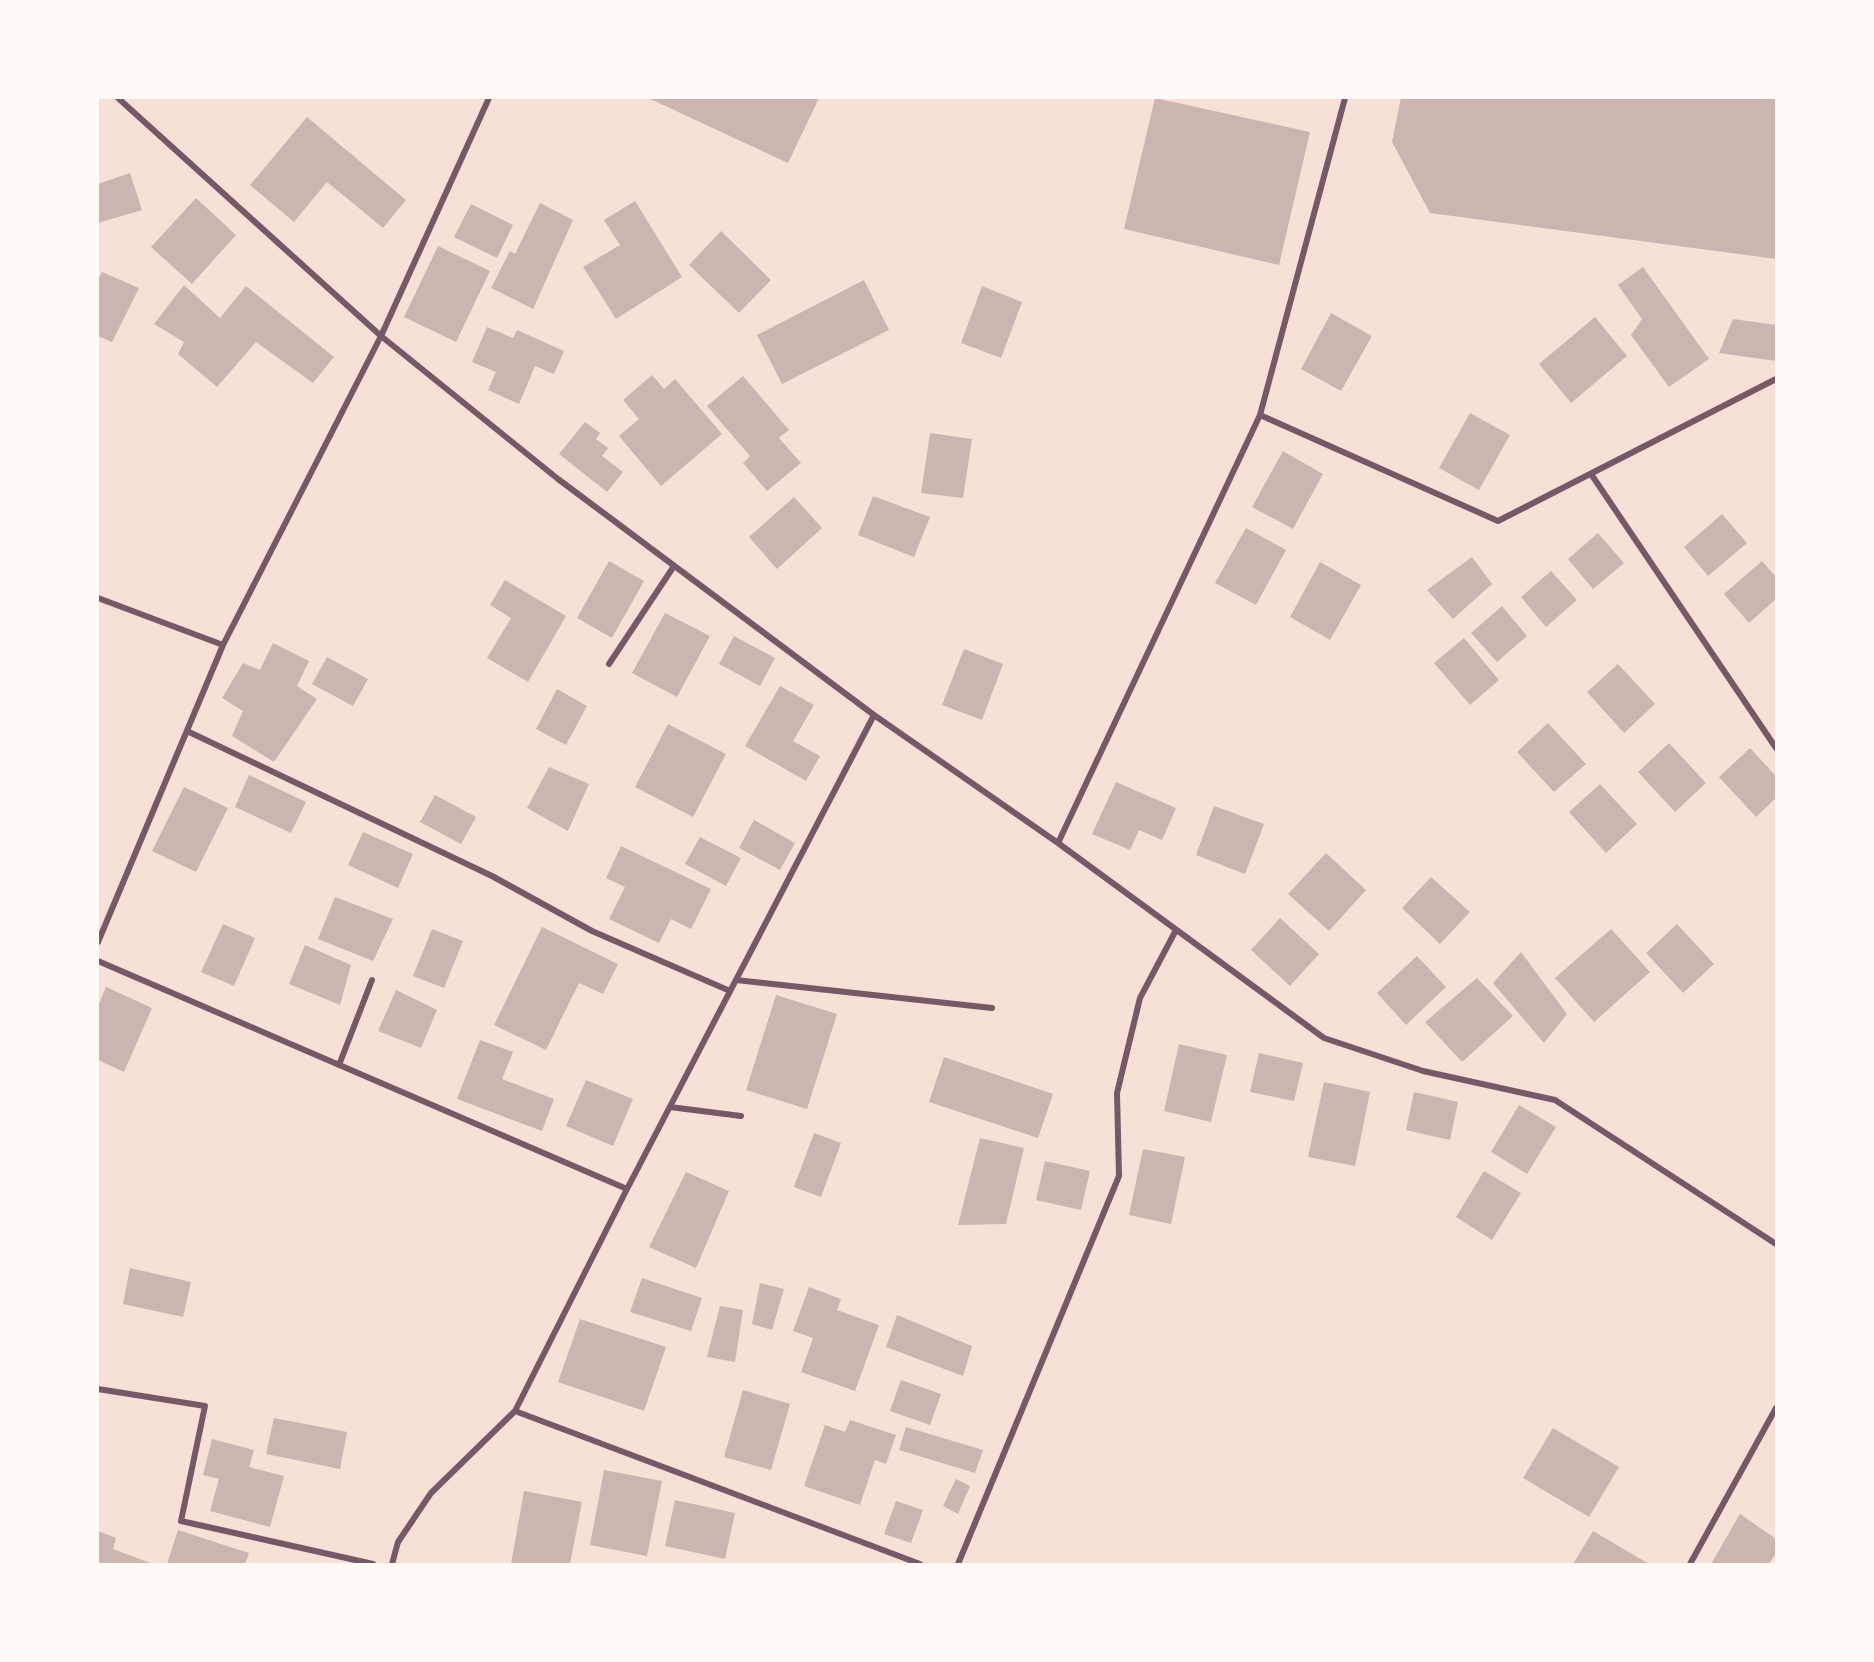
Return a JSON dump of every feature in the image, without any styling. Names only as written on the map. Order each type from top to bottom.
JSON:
[{"type":"street","points":[[118,98],[381,336],[558,478],[874,715],[1058,843],[1324,1038],[1423,1071],[1555,1100],[1776,1244]]},
{"type":"street","points":[[98,942],[223,645],[381,336],[489,98]]},
{"type":"street","points":[[1058,843],[1260,415],[1346,98]]},
{"type":"street","points":[[1260,415],[1498,521],[1776,379]]},
{"type":"street","points":[[1591,474],[1776,748]]},
{"type":"street","points":[[609,664],[674,566]]},
{"type":"street","points":[[98,598],[223,645]]},
{"type":"street","points":[[392,1564],[398,1542],[431,1493],[515,1411],[627,1189],[874,715]]},
{"type":"street","points":[[187,731],[492,876],[592,931],[730,991]]},
{"type":"street","points":[[958,1564],[1119,1176],[1117,1093],[1140,998],[1176,930]]},
{"type":"street","points":[[98,961],[627,1189]]},
{"type":"street","points":[[339,1065],[372,980]]},
{"type":"street","points":[[736,981],[992,1008]]},
{"type":"street","points":[[670,1107],[741,1116]]},
{"type":"street","points":[[98,1389],[205,1406],[181,1521],[373,1564]]},
{"type":"street","points":[[1690,1564],[1776,1408]]},
{"type":"street","points":[[515,1411],[920,1564]]},
{"type":"building","points":[[648,98],[819,98],[788,163]]},
{"type":"building","points":[[1155,98],[1310,132],[1279,265],[1124,229]]},
{"type":"building","points":[[1401,98],[1776,98],[1776,259],[1430,213],[1392,142]]},
{"type":"building","points":[[307,117],[406,200],[383,228],[327,182],[294,222],[250,185]]},
{"type":"building","points":[[130,173],[142,210],[98,223],[98,184]]},
{"type":"building","points":[[196,198],[236,235],[192,284],[151,247]]},
{"type":"building","points":[[635,201],[682,277],[616,319],[583,267],[620,245],[604,220]]},
{"type":"building","points":[[540,203],[573,220],[533,309],[491,288],[510,251],[515,254]]},
{"type":"building","points":[[471,204],[513,225],[497,258],[454,237]]},
{"type":"building","points":[[721,231],[771,280],[739,313],[689,265]]},
{"type":"building","points":[[438,246],[490,271],[456,342],[404,317]]},
{"type":"building","points":[[1643,267],[1709,359],[1669,387],[1631,335],[1642,319],[1618,285]]},
{"type":"building","points":[[102,272],[139,288],[112,342],[98,336],[98,279]]},
{"type":"building","points":[[864,280],[889,330],[782,384],[757,335]]},
{"type":"building","points":[[184,285],[220,318],[246,286],[334,357],[313,383],[256,342],[217,387],[178,354],[184,342],[154,324]]},
{"type":"building","points":[[982,286],[1022,302],[1001,358],[961,343]]},
{"type":"building","points":[[1331,313],[1372,336],[1341,391],[1301,369]]},
{"type":"building","points":[[1595,317],[1627,356],[1571,403],[1539,364]]},
{"type":"building","points":[[1733,319],[1776,325],[1776,361],[1719,353]]},
{"type":"building","points":[[487,327],[513,338],[517,330],[564,351],[554,374],[535,366],[519,404],[488,390],[496,372],[472,362]]},
{"type":"building","points":[[652,375],[664,389],[675,379],[722,434],[661,486],[619,436],[639,419],[623,400]]},
{"type":"building","points":[[743,376],[789,430],[779,438],[801,463],[767,491],[743,463],[750,456],[707,406]]},
{"type":"building","points":[[1470,413],[1510,435],[1479,490],[1439,468]]},
{"type":"building","points":[[585,422],[600,433],[596,439],[608,448],[602,456],[623,472],[607,492],[559,454]]},
{"type":"building","points":[[930,433],[972,439],[963,498],[921,493]]},
{"type":"building","points":[[1283,451],[1323,474],[1293,529],[1252,507]]},
{"type":"building","points":[[873,496],[930,517],[914,557],[858,535]]},
{"type":"building","points":[[794,497],[822,528],[777,569],[749,537]]},
{"type":"building","points":[[1722,514],[1747,543],[1708,576],[1684,547]]},
{"type":"building","points":[[1246,528],[1286,550],[1256,605],[1215,583]]},
{"type":"building","points":[[1598,533],[1624,563],[1593,589],[1568,559]]},
{"type":"building","points":[[1472,557],[1492,584],[1453,619],[1427,590]]},
{"type":"building","points":[[609,561],[644,581],[612,638],[577,618]]},
{"type":"building","points":[[1762,561],[1776,577],[1776,599],[1749,623],[1724,594]]},
{"type":"building","points":[[1320,562],[1361,585],[1330,640],[1290,617]]},
{"type":"building","points":[[1551,571],[1577,600],[1546,627],[1521,597]]},
{"type":"building","points":[[505,580],[566,616],[528,682],[487,658],[511,618],[490,605]]},
{"type":"building","points":[[1502,606],[1527,636],[1497,662],[1471,633]]},
{"type":"building","points":[[665,613],[710,636],[677,697],[632,673]]},
{"type":"building","points":[[734,636],[775,658],[760,686],[719,664]]},
{"type":"building","points":[[1464,638],[1499,680],[1470,705],[1434,663]]},
{"type":"building","points":[[273,643],[309,661],[297,686],[317,699],[274,762],[232,736],[243,711],[222,698],[243,663],[260,670]]},
{"type":"building","points":[[964,649],[1003,664],[982,720],[942,705]]},
{"type":"building","points":[[327,657],[368,679],[353,706],[312,684]]},
{"type":"building","points":[[1618,664],[1655,704],[1624,733],[1587,692]]},
{"type":"building","points":[[780,686],[814,705],[793,741],[820,756],[806,781],[745,746]]},
{"type":"building","points":[[557,689],[587,706],[566,745],[536,729]]},
{"type":"building","points":[[1548,723],[1586,764],[1554,792],[1517,752]]},
{"type":"building","points":[[668,724],[726,754],[693,817],[635,787]]},
{"type":"building","points":[[1669,743],[1706,783],[1675,812],[1638,772]]},
{"type":"building","points":[[1750,748],[1776,776],[1776,798],[1756,817],[1719,777]]},
{"type":"building","points":[[549,767],[589,784],[568,831],[527,808]]},
{"type":"building","points":[[249,775],[306,802],[291,833],[235,807]]},
{"type":"building","points":[[1116,782],[1176,808],[1162,840],[1139,830],[1130,850],[1092,834]]},
{"type":"building","points":[[1600,784],[1637,824],[1606,853],[1569,812]]},
{"type":"building","points":[[184,787],[228,808],[196,872],[152,851]]},
{"type":"building","points":[[435,795],[476,817],[461,844],[420,822]]},
{"type":"building","points":[[1214,806],[1264,824],[1245,874],[1196,855]]},
{"type":"building","points":[[754,820],[795,843],[780,870],[739,848]]},
{"type":"building","points":[[363,832],[413,854],[398,888],[348,865]]},
{"type":"building","points":[[700,837],[741,858],[726,886],[685,864]]},
{"type":"building","points":[[621,846],[711,889],[691,929],[671,919],[659,943],[609,919],[625,887],[606,878]]},
{"type":"building","points":[[1326,853],[1366,890],[1329,931],[1288,894]]},
{"type":"building","points":[[1431,877],[1470,912],[1440,944],[1402,908]]},
{"type":"building","points":[[335,897],[393,919],[373,961],[318,939]]},
{"type":"building","points":[[1280,918],[1319,954],[1290,986],[1251,950]]},
{"type":"building","points":[[223,924],[255,938],[234,986],[201,972]]},
{"type":"building","points":[[1677,924],[1714,964],[1683,993],[1646,953]]},
{"type":"building","points":[[542,927],[618,964],[603,994],[579,983],[546,1050],[494,1025]]},
{"type":"building","points":[[432,929],[463,941],[444,988],[413,976]]},
{"type":"building","points":[[1611,929],[1650,972],[1594,1022],[1555,978]]},
{"type":"building","points":[[305,945],[351,965],[340,1005],[289,984]]},
{"type":"building","points":[[1521,952],[1567,1014],[1544,1043],[1493,983]]},
{"type":"building","points":[[1417,956],[1446,987],[1406,1025],[1377,993]]},
{"type":"building","points":[[1477,978],[1513,1016],[1462,1062],[1425,1022]]},
{"type":"building","points":[[106,987],[152,1008],[124,1072],[98,1060],[98,1006]]},
{"type":"building","points":[[396,990],[437,1010],[421,1048],[378,1031]]},
{"type":"building","points":[[776,995],[837,1014],[807,1109],[746,1090]]},
{"type":"building","points":[[480,1040],[513,1052],[502,1079],[554,1099],[542,1131],[457,1099]]},
{"type":"building","points":[[1179,1044],[1227,1055],[1211,1122],[1164,1111]]},
{"type":"building","points":[[1259,1053],[1303,1063],[1294,1101],[1250,1092]]},
{"type":"building","points":[[944,1057],[1053,1094],[1038,1138],[929,1102]]},
{"type":"building","points":[[586,1080],[633,1099],[613,1146],[566,1126]]},
{"type":"building","points":[[1324,1082],[1370,1092],[1355,1166],[1308,1157]]},
{"type":"building","points":[[1414,1092],[1458,1102],[1450,1140],[1406,1130]]},
{"type":"building","points":[[1519,1105],[1556,1127],[1527,1174],[1491,1152]]},
{"type":"building","points":[[814,1133],[841,1143],[821,1197],[794,1187]]},
{"type":"building","points":[[980,1138],[1024,1148],[1006,1224],[958,1225]]},
{"type":"building","points":[[1143,1149],[1185,1157],[1171,1224],[1129,1215]]},
{"type":"building","points":[[1045,1161],[1090,1171],[1081,1210],[1036,1200]]},
{"type":"building","points":[[1484,1171],[1521,1193],[1492,1240],[1456,1217]]},
{"type":"building","points":[[686,1172],[729,1191],[696,1268],[649,1247]]},
{"type":"building","points":[[130,1268],[191,1282],[183,1317],[123,1304]]},
{"type":"building","points":[[642,1278],[702,1298],[691,1331],[630,1312]]},
{"type":"building","points":[[760,1283],[784,1289],[772,1330],[752,1324]]},
{"type":"building","points":[[809,1287],[841,1299],[837,1310],[879,1325],[855,1391],[801,1372],[813,1338],[793,1331]]},
{"type":"building","points":[[720,1306],[743,1310],[735,1362],[707,1357]]},
{"type":"building","points":[[897,1315],[972,1346],[963,1376],[886,1347]]},
{"type":"building","points":[[580,1319],[666,1347],[644,1411],[558,1382]]},
{"type":"building","points":[[901,1380],[941,1394],[930,1425],[890,1411]]},
{"type":"building","points":[[743,1390],[790,1404],[771,1470],[724,1457]]},
{"type":"building","points":[[274,1418],[347,1432],[340,1469],[266,1454]]},
{"type":"building","points":[[850,1420],[896,1435],[886,1464],[875,1460],[860,1505],[804,1486],[825,1425],[845,1432]]},
{"type":"building","points":[[906,1427],[983,1450],[975,1473],[899,1450]]},
{"type":"building","points":[[1553,1428],[1619,1467],[1589,1517],[1523,1478]]},
{"type":"building","points":[[212,1439],[254,1450],[249,1467],[284,1476],[270,1527],[210,1511],[219,1479],[203,1475]]},
{"type":"building","points":[[604,1470],[662,1481],[647,1556],[590,1545]]},
{"type":"building","points":[[956,1479],[970,1486],[958,1514],[943,1506]]},
{"type":"building","points":[[524,1491],[582,1502],[570,1564],[511,1564]]},
{"type":"building","points":[[675,1500],[735,1513],[725,1559],[665,1546]]},
{"type":"building","points":[[896,1501],[923,1510],[911,1543],[884,1534]]},
{"type":"building","points":[[1740,1514],[1776,1539],[1776,1553],[1769,1564],[1711,1564]]},
{"type":"building","points":[[178,1530],[249,1553],[245,1564],[167,1564]]},
{"type":"building","points":[[98,1531],[116,1538],[113,1549],[153,1564],[98,1564]]},
{"type":"building","points":[[1593,1531],[1649,1564],[1573,1564]]}]
